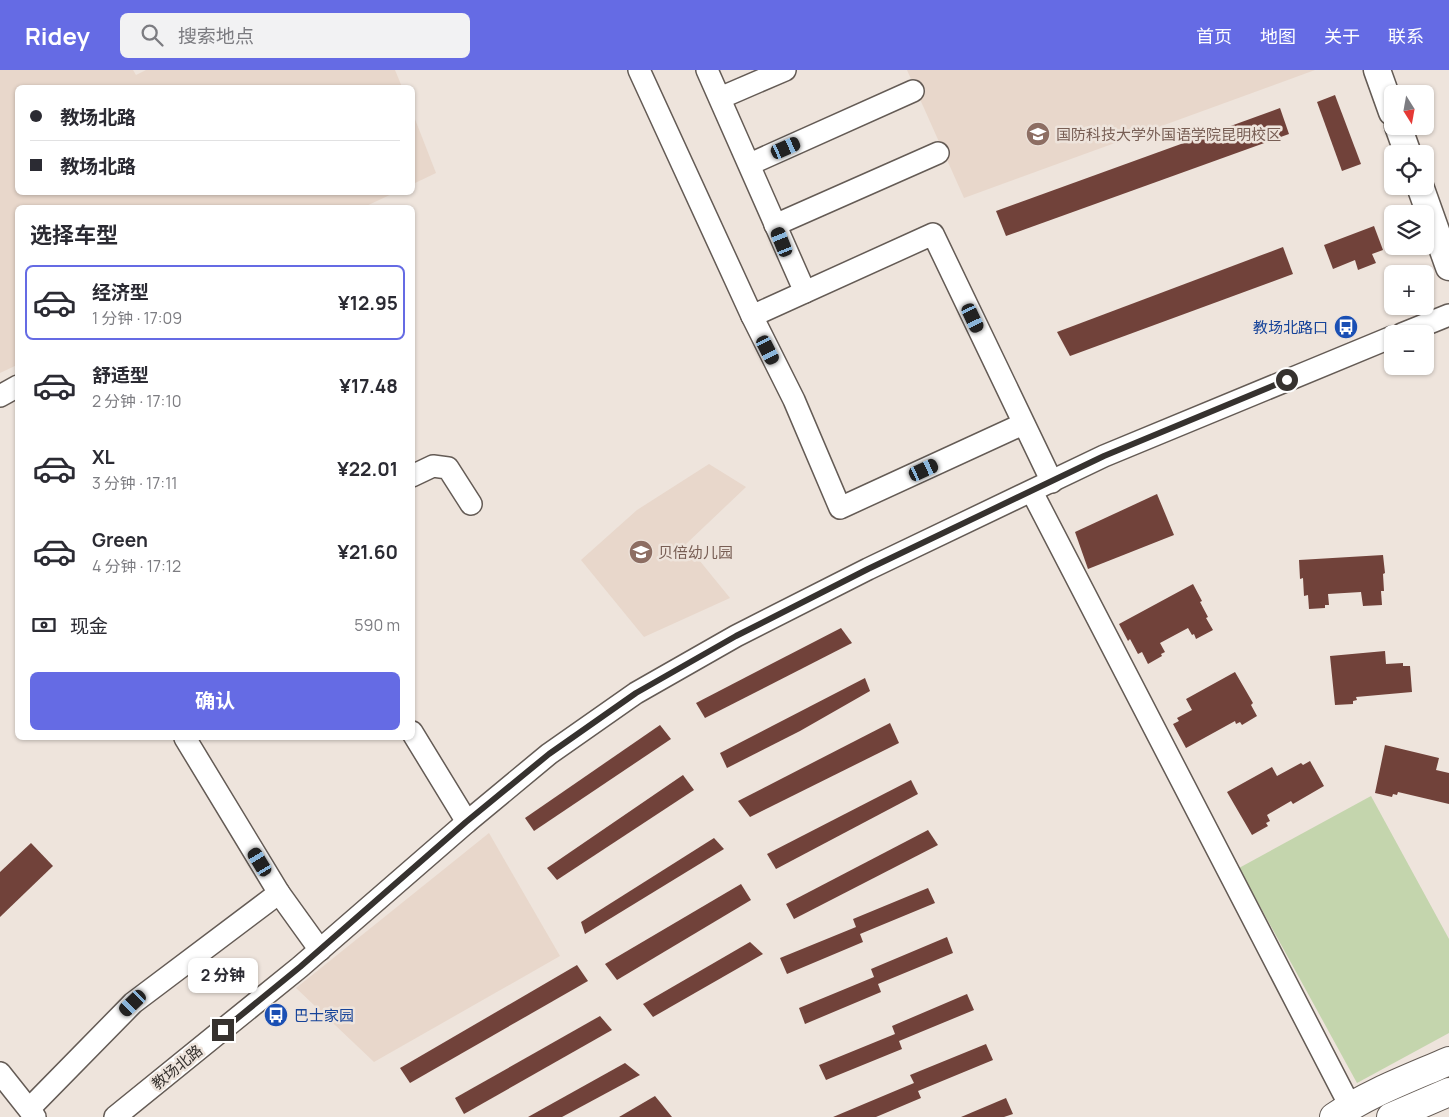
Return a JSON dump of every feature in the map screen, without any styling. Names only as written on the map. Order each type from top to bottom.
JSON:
[{"type":"highway","points":[[1342,1111],[1449,1061]]},
{"type":"highway","points":[[1391,1117],[1449,1092]]},
{"type":"main road","points":[[1377,70],[1384,90]]},
{"type":"main road","points":[[1423,195],[1449,267]]},
{"type":"street","points":[[639,70],[752,316],[794,400],[840,508],[1024,424]]},
{"type":"street","points":[[707,70],[805,292]]},
{"type":"street","points":[[720,98],[785,70]]},
{"type":"street","points":[[750,164],[913,91]]},
{"type":"street","points":[[775,225],[938,153]]},
{"type":"street","points":[[752,316],[933,234],[1052,482]]},
{"type":"street","points":[[1424,325],[1449,315]]},
{"type":"street","name":"教场北路","points":[[115,1117],[320,950],[466,822],[549,754],[636,693],[736,636],[868,569],[1104,456],[1384,340]]},
{"type":"street","points":[[0,396],[15,388]]},
{"type":"street","points":[[415,475],[434,466],[448,468],[471,504]]},
{"type":"street","points":[[1032,492],[1342,1111]]},
{"type":"street","points":[[415,737],[466,822]]},
{"type":"street","points":[[186,740],[279,893],[320,950]]},
{"type":"street","points":[[0,1073],[32,1113],[133,1003],[279,893]]},
{"type":"shaded area","points":[[0,70],[133,70],[136,75],[146,70],[395,70],[401,85],[15,85],[15,195],[390,195],[368,205],[15,205],[15,366],[0,373]]},
{"type":"shaded area","name":"国防科技大学外国语学院昆明校区","points":[[907,70],[1315,70],[964,198]]},
{"type":"shaded area","points":[[415,119],[436,173],[415,183]]},
{"type":"shaded area","name":"贝倍幼儿园","points":[[709,464],[746,487],[686,544],[730,598],[644,637],[581,560],[637,510]]},
{"type":"shaded area","points":[[489,833],[560,956],[374,1062],[296,988]]},
{"type":"green space","points":[[1371,796],[1449,939],[1449,1033],[1357,1083],[1239,868]]},
{"type":"building","points":[[1335,95],[1361,164],[1342,171],[1317,102]]},
{"type":"building","points":[[1280,108],[1289,134],[1006,236],[996,211]]},
{"type":"building","points":[[1374,226],[1383,250],[1372,254],[1376,263],[1358,270],[1355,260],[1333,269],[1324,245]]},
{"type":"building","points":[[1283,247],[1293,274],[1070,356],[1057,332]]},
{"type":"building","points":[[1157,494],[1174,535],[1088,569],[1075,532]]},
{"type":"building","points":[[1383,555],[1385,573],[1383,574],[1384,591],[1381,591],[1382,605],[1363,606],[1361,592],[1328,594],[1329,605],[1325,605],[1325,608],[1309,609],[1308,595],[1304,596],[1303,578],[1300,579],[1299,560]]},
{"type":"building","points":[[1193,584],[1202,601],[1200,602],[1208,617],[1206,618],[1213,630],[1196,639],[1188,628],[1160,643],[1165,652],[1161,654],[1162,656],[1148,664],[1142,652],[1138,654],[1130,639],[1128,641],[1119,624]]},
{"type":"building","points":[[841,628],[852,643],[705,718],[696,703]]},
{"type":"building","points":[[1385,651],[1386,664],[1403,663],[1403,666],[1410,666],[1412,692],[1356,697],[1357,700],[1353,701],[1353,704],[1335,705],[1330,656]]},
{"type":"building","points":[[1235,672],[1253,703],[1251,705],[1257,716],[1242,725],[1240,722],[1236,724],[1235,721],[1186,748],[1173,724],[1179,721],[1177,718],[1192,710],[1186,699]]},
{"type":"building","points":[[865,678],[870,691],[800,731],[727,768],[720,753]]},
{"type":"building","points":[[890,723],[899,743],[750,817],[738,801]]},
{"type":"building","points":[[660,725],[671,739],[534,831],[525,818]]},
{"type":"building","points":[[1385,745],[1439,758],[1436,770],[1449,773],[1449,804],[1398,792],[1397,795],[1393,794],[1392,797],[1375,793]]},
{"type":"building","points":[[1310,761],[1324,786],[1293,804],[1291,801],[1267,815],[1270,821],[1266,823],[1268,826],[1252,835],[1227,792],[1272,767],[1277,776],[1301,763],[1303,765]]},
{"type":"building","points":[[683,775],[694,790],[557,880],[547,868]]},
{"type":"building","points":[[911,780],[918,794],[776,869],[767,854]]},
{"type":"building","points":[[928,830],[938,845],[794,919],[786,904]]},
{"type":"building","points":[[714,838],[724,849],[585,934],[581,922]]},
{"type":"building","points":[[31,843],[53,866],[0,917],[0,872]]},
{"type":"building","points":[[741,884],[751,900],[617,980],[605,964]]},
{"type":"building","points":[[928,888],[935,903],[860,934],[863,942],[787,974],[780,958],[856,927],[853,919]]},
{"type":"building","points":[[947,937],[953,953],[878,984],[881,992],[805,1024],[799,1008],[874,977],[871,969]]},
{"type":"building","points":[[750,942],[763,954],[653,1017],[643,1004]]},
{"type":"building","points":[[577,965],[588,981],[410,1083],[400,1068]]},
{"type":"building","points":[[967,994],[974,1010],[899,1041],[902,1049],[826,1080],[819,1065],[895,1034],[892,1026]]},
{"type":"building","points":[[600,1016],[612,1030],[464,1114],[455,1098]]},
{"type":"building","points":[[986,1044],[993,1060],[918,1091],[921,1098],[876,1117],[833,1117],[914,1083],[910,1075]]},
{"type":"building","points":[[625,1063],[640,1075],[562,1117],[528,1117]]},
{"type":"building","points":[[655,1096],[672,1117],[619,1117]]},
{"type":"building","points":[[1006,1098],[1013,1114],[1004,1117],[961,1117]]},
{"type":"place","name":"国防科技大学外国语学院昆明校区","points":[[1038,134]]},
{"type":"place","name":"教场北路口","points":[[1346,327]]},
{"type":"place","name":"贝倍幼儿园","points":[[641,552]]},
{"type":"place","name":"巴士家园","points":[[276,1015]]},
{"type":"route","points":[[223,1030],[300,967],[466,822],[549,754],[636,693],[736,636],[868,569],[1104,456],[1287,380]]}]
